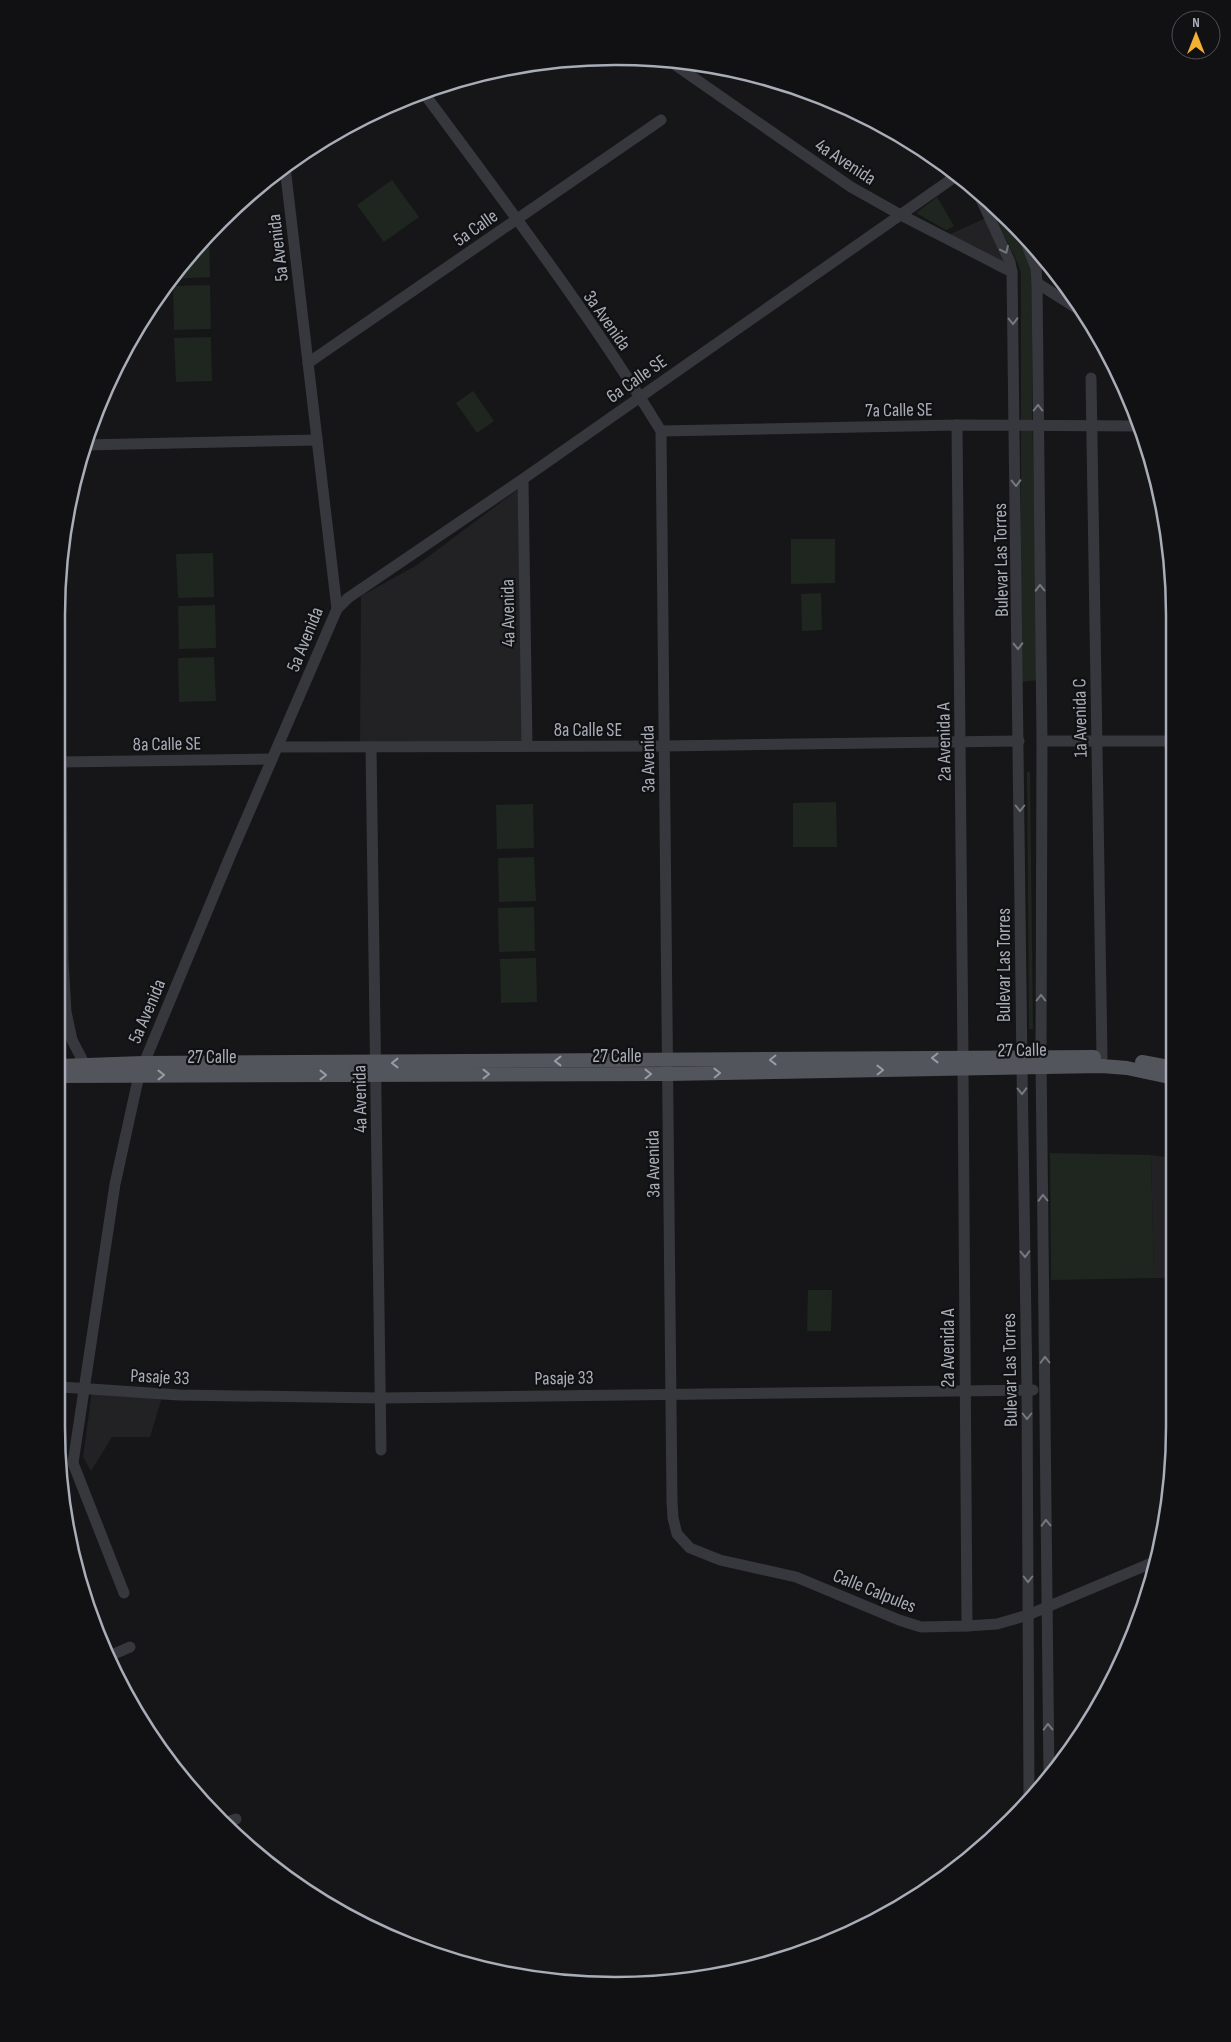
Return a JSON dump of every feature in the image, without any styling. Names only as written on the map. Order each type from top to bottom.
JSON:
[{"type":"main road","name":"27 Calle","points":[[1041,1057],[1127,1068],[1166,1076]]},
{"type":"main road","name":"27 Calle","points":[[65,1066],[141,1069],[668,1067],[1022,1063],[1041,1057],[1102,1057],[1166,1067]]},
{"type":"main road","name":"27 Calle","points":[[65,1075],[141,1069]]},
{"type":"street","name":"4a Avenida","points":[[682,69],[851,187],[1012,272]]},
{"type":"street","name":"3a Avenida","points":[[428,98],[517,219],[640,397],[661,431],[672,1502]]},
{"type":"street","name":"5a Calle","points":[[308,363],[661,120]]},
{"type":"street","name":"5a Avenida","points":[[124,1593],[73,1463],[115,1184],[141,1069],[337,609],[288,174]]},
{"type":"street","name":"6a Calle SE","points":[[337,609],[348,598],[523,479],[951,179]]},
{"type":"street","name":"Bulevar Las Torres","points":[[985,208],[1010,262],[1012,272],[1016,426],[1030,1788]]},
{"type":"street","name":"Bulevar Las Torres","points":[[1031,255],[1036,268],[1037,283],[1042,741],[1041,1057],[1049,1766]]},
{"type":"street","points":[[1037,283],[1068,303]]},
{"type":"street","name":"1a Avenida C","points":[[1092,378],[1102,1057]]},
{"type":"street","name":"7a Calle SE","points":[[661,431],[957,425],[1132,426]]},
{"type":"street","name":"2a Avenida A","points":[[957,425],[967,1626]]},
{"type":"street","points":[[92,445],[317,440]]},
{"type":"street","name":"4a Avenida","points":[[523,479],[527,746]]},
{"type":"street","name":"8a Calle SE","points":[[278,747],[664,746],[1019,741]]},
{"type":"street","points":[[1042,741],[1166,741]]},
{"type":"street","name":"4a Avenida","points":[[371,747],[381,1450]]},
{"type":"street","name":"8a Calle SE","points":[[65,756],[272,759]]},
{"type":"street","points":[[65,995],[66,1012],[72,1040],[85,1066]]},
{"type":"street","name":"Pasaje 33","points":[[65,1387],[179,1395],[380,1398],[1045,1390]]},
{"type":"street","name":"Calle Calpules","points":[[672,1502],[677,1534],[690,1548],[720,1560],[796,1577],[909,1624],[921,1627],[997,1624],[1028,1615],[1148,1564]]},
{"type":"street","points":[[115,1654],[130,1647]]},
{"type":"street","points":[[1030,1694],[1038,1689],[1044,1690],[1048,1696]]},
{"type":"shaded area","points":[[392,180],[419,217],[384,242],[357,205]]},
{"type":"shaded area","points":[[937,197],[954,226],[946,230],[916,213]]},
{"type":"shaded area","points":[[986,218],[1006,261],[1002,265],[948,235]]},
{"type":"shaded area","points":[[996,218],[1025,248],[1032,267],[1032,407],[1038,680],[1021,682],[1021,273]]},
{"type":"shaded area","points":[[209,245],[210,277],[180,279]]},
{"type":"shaded area","points":[[210,285],[211,329],[174,330],[173,288],[175,286]]},
{"type":"shaded area","points":[[211,337],[212,381],[176,382],[174,338]]},
{"type":"shaded area","points":[[473,391],[494,421],[477,433],[456,403]]},
{"type":"shaded area","points":[[520,488],[523,741],[360,742],[361,596],[417,565]]},
{"type":"shaded area","points":[[791,539],[835,539],[835,583],[791,584]]},
{"type":"shaded area","points":[[213,553],[214,597],[178,598],[176,554]]},
{"type":"shaded area","points":[[821,593],[822,630],[802,631],[801,594]]},
{"type":"shaded area","points":[[215,605],[216,648],[179,649],[178,606]]},
{"type":"shaded area","points":[[214,657],[216,701],[179,702],[178,658]]},
{"type":"shaded area","points":[[1027,772],[1030,772],[1033,1029],[1029,1029]]},
{"type":"shaded area","points":[[836,802],[837,847],[793,847],[793,803]]},
{"type":"shaded area","points":[[533,804],[534,848],[497,849],[496,805]]},
{"type":"shaded area","points":[[534,857],[536,901],[499,902],[498,858]]},
{"type":"shaded area","points":[[534,907],[535,951],[499,952],[498,908]]},
{"type":"shaded area","points":[[536,958],[537,1002],[501,1003],[500,959]]},
{"type":"shaded area","points":[[1050,1153],[1151,1155],[1154,1278],[1051,1280]]},
{"type":"shaded area","points":[[1151,1155],[1166,1157],[1166,1278],[1154,1278]]},
{"type":"shaded area","points":[[808,1290],[832,1290],[831,1331],[807,1331]]},
{"type":"shaded area","points":[[92,1391],[162,1397],[150,1437],[112,1437],[91,1471],[83,1457]]}]
